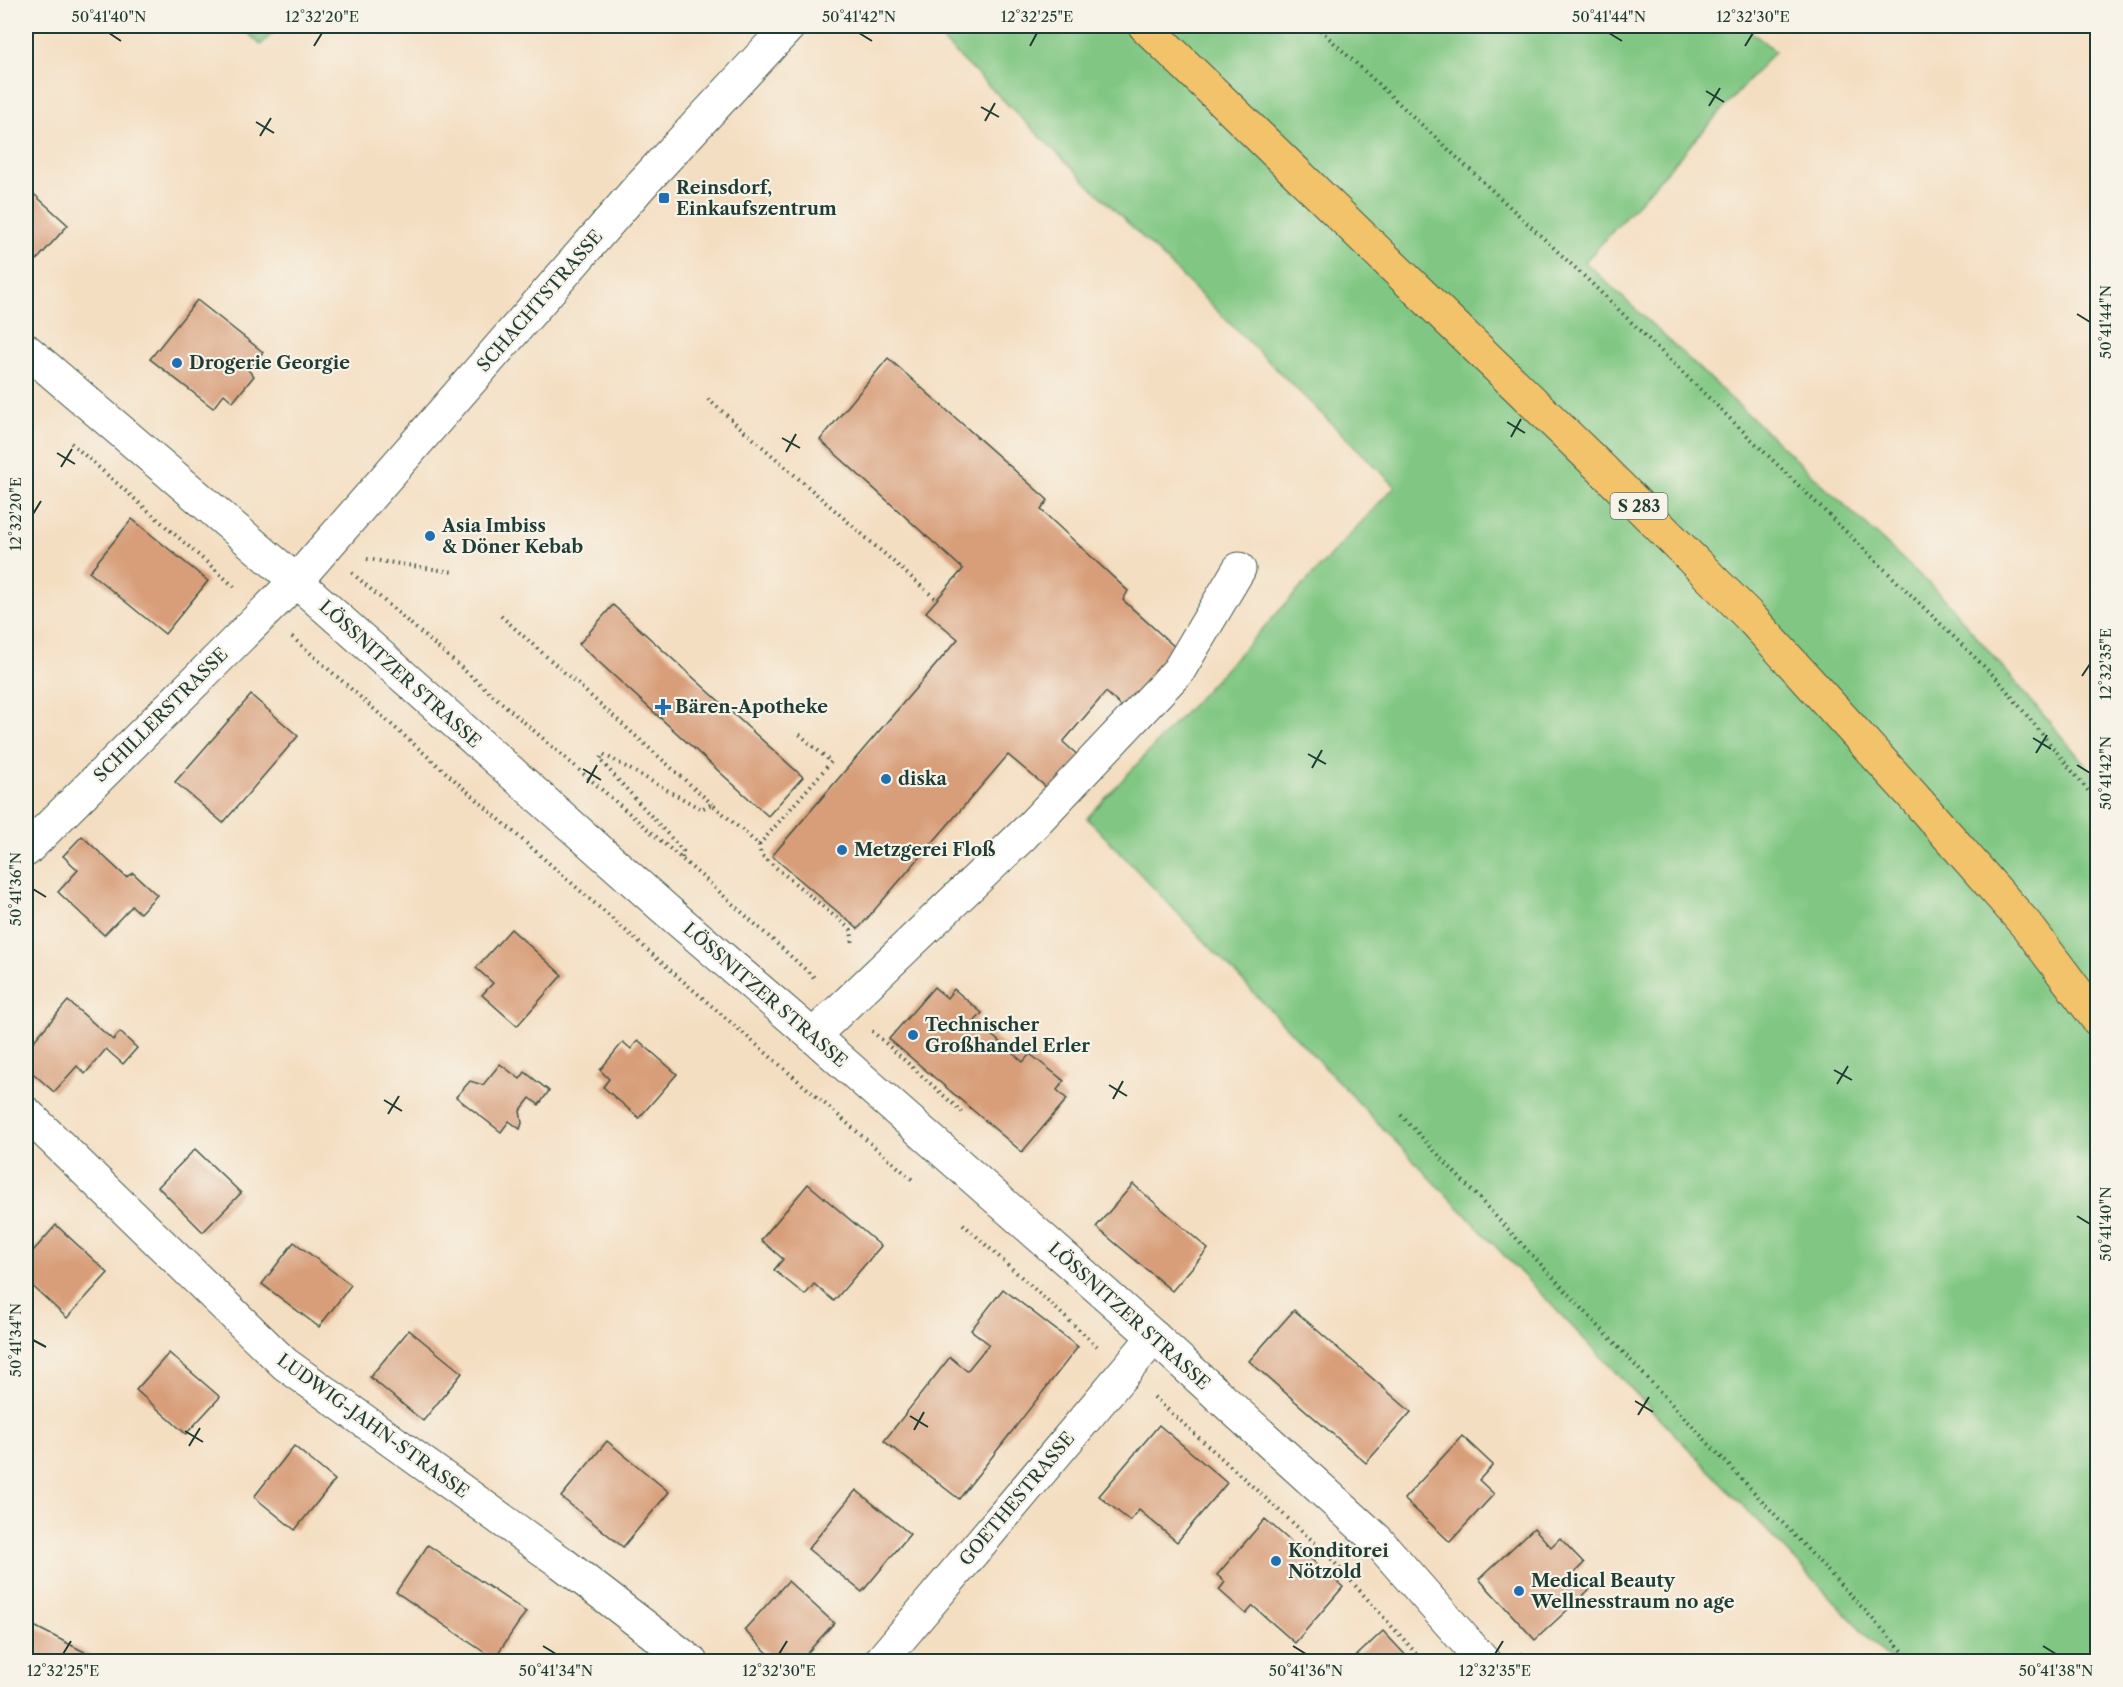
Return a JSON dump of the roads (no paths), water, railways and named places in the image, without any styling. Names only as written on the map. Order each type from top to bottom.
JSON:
[{"type":"main road","name":"S 283","points":[[1144,26],[1594,461],[1750,617],[1913,796],[2028,927],[2097,1020]]},
{"type":"street","name":"SCHACHTSTRASSE","points":[[296,581],[621,208],[789,26]]},
{"type":"street","name":"LÖSSNITZER STRASSE","points":[[26,350],[296,581],[664,908],[813,1036],[1154,1337],[1377,1540],[1484,1662]]},
{"type":"street","points":[[813,1036],[1024,834],[1179,670],[1239,569]]},
{"type":"street","name":"SCHILLERSTRASSE","points":[[26,850],[296,581]]},
{"type":"street","name":"LUDWIG-JAHN-STRASSE","points":[[26,1113],[285,1364],[562,1563],[691,1662]]},
{"type":"street","name":"GOETHESTRASSE","points":[[880,1662],[1154,1337]]},
{"type":"place","name":"Reinsdorf, Einkaufszentrum","points":[[664,198]]},
{"type":"place","name":"Drogerie Georgie","points":[[177,363]]},
{"type":"place","name":"Asia Imbiss & Döner Kebab","points":[[430,536]]},
{"type":"place","name":"Bären-Apotheke","points":[[663,707]]},
{"type":"place","name":"diska","points":[[886,779]]},
{"type":"place","name":"Metzgerei Floß","points":[[842,850]]},
{"type":"place","name":"Technischer Großhandel Erler","points":[[913,1035]]},
{"type":"place","name":"Konditorei Nötzold","points":[[1276,1561]]},
{"type":"place","name":"Medical Beauty Wellnesstraum no age","points":[[1519,1591]]}]
